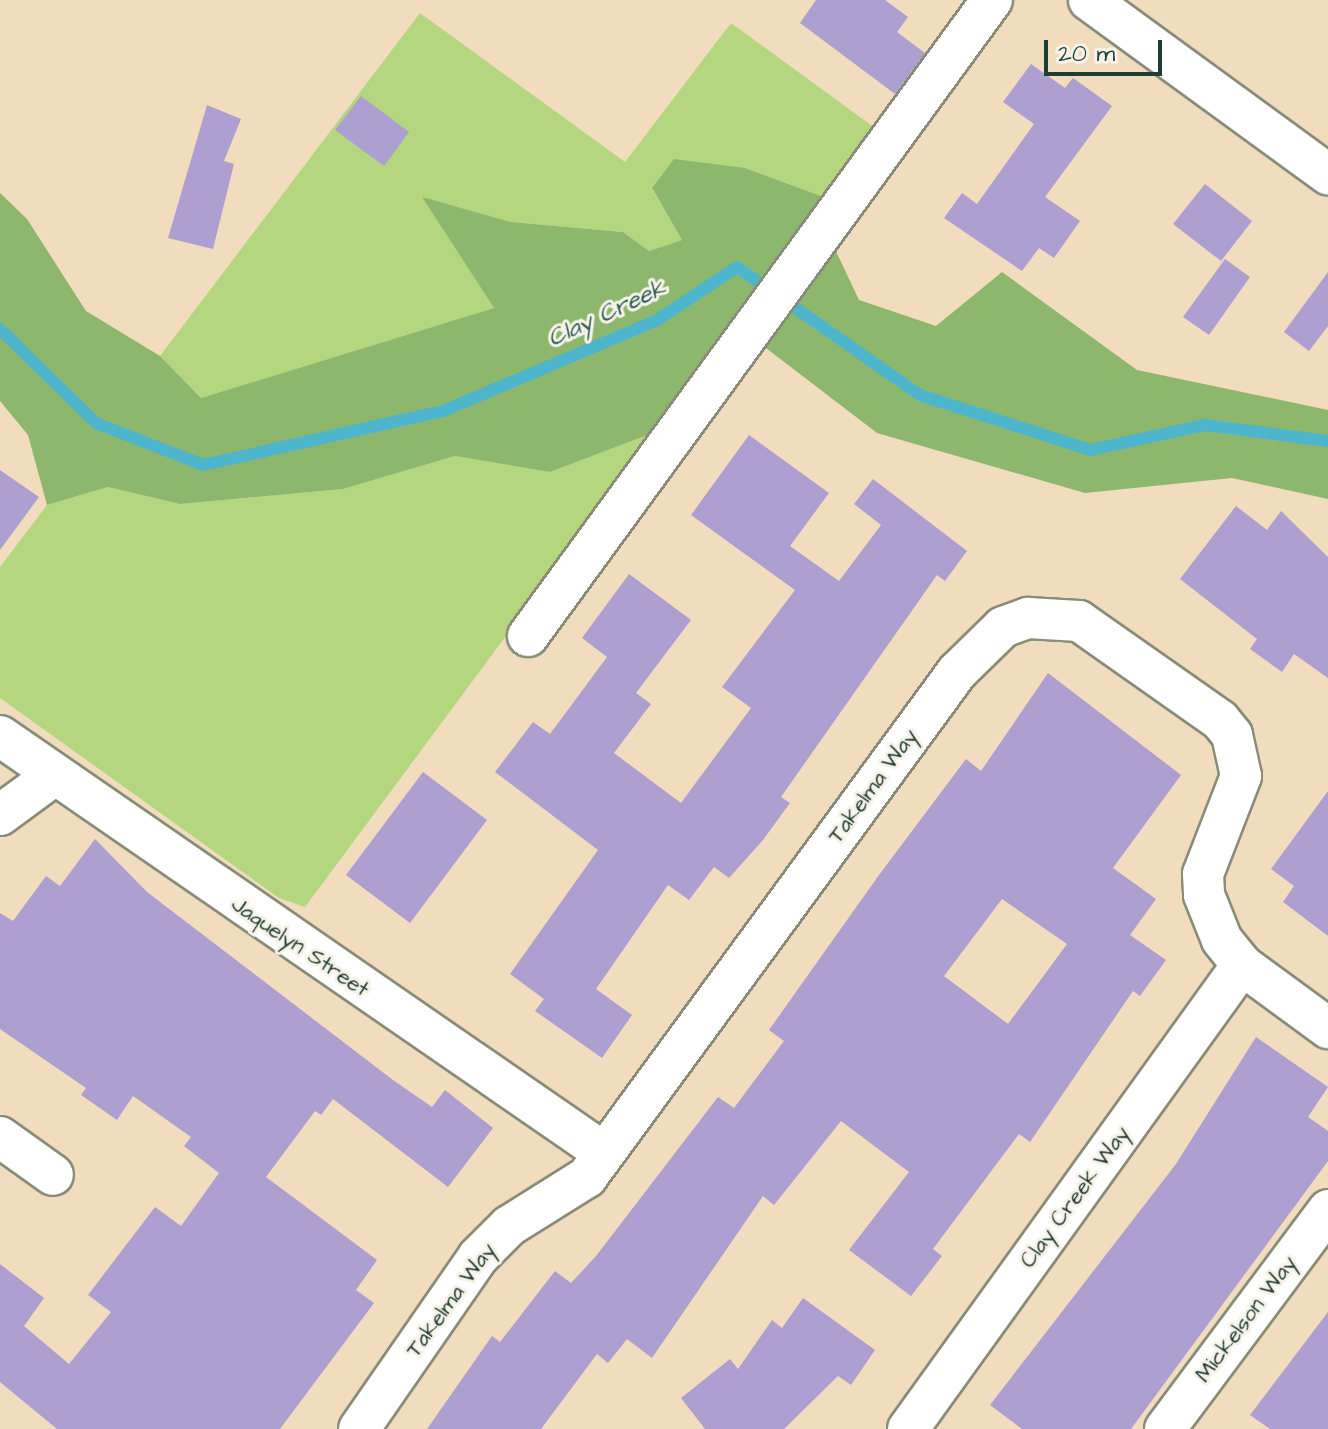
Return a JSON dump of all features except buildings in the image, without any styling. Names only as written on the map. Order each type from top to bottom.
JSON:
[{"type":"street","points":[[528,636],[992,0]]},
{"type":"street","points":[[1089,0],[1328,174]]},
{"type":"street","name":"Takelma Way","points":[[359,1429],[478,1257],[509,1226],[565,1197],[603,1152],[957,672],[1003,627],[1028,618],[1079,621],[1232,735],[1241,776],[1203,874],[1204,895],[1222,940],[1242,965],[1328,1028]]},
{"type":"street","name":"Jaquelyn Street","points":[[0,736],[52,777],[603,1152]]},
{"type":"street","points":[[0,815],[52,777]]},
{"type":"street","name":"Clay Creek Way","points":[[912,1428],[1242,965]]},
{"type":"street","points":[[0,1137],[53,1175]]},
{"type":"street","name":"Mickelson Way","points":[[1165,1429],[1328,1210]]},
{"type":"green space","points":[[420,13],[625,162],[731,23],[879,131],[829,199],[745,168],[652,189],[682,240],[649,251],[623,232],[511,222],[423,198],[494,308],[201,398],[160,356]]},
{"type":"green space","points":[[674,159],[745,168],[829,199],[658,431],[550,472],[455,456],[343,489],[180,504],[108,487],[47,505],[28,435],[0,401],[0,193],[27,219],[86,311],[160,356],[201,398],[494,308],[422,197],[511,222],[623,232],[649,251],[682,240],[652,188]]},
{"type":"green space","points":[[833,245],[859,300],[936,326],[1002,272],[1137,370],[1328,410],[1328,499],[1232,478],[1085,493],[877,433],[758,342]]},
{"type":"green space","points":[[658,431],[305,907],[279,898],[0,698],[0,567],[47,505],[108,487],[180,504],[343,489],[455,456],[550,472]]},
{"type":"waterway","name":"Clay Creek","points":[[0,329],[96,423],[203,465],[443,411],[657,320],[737,267],[920,395],[1090,450],[1205,425],[1328,441]]}]
